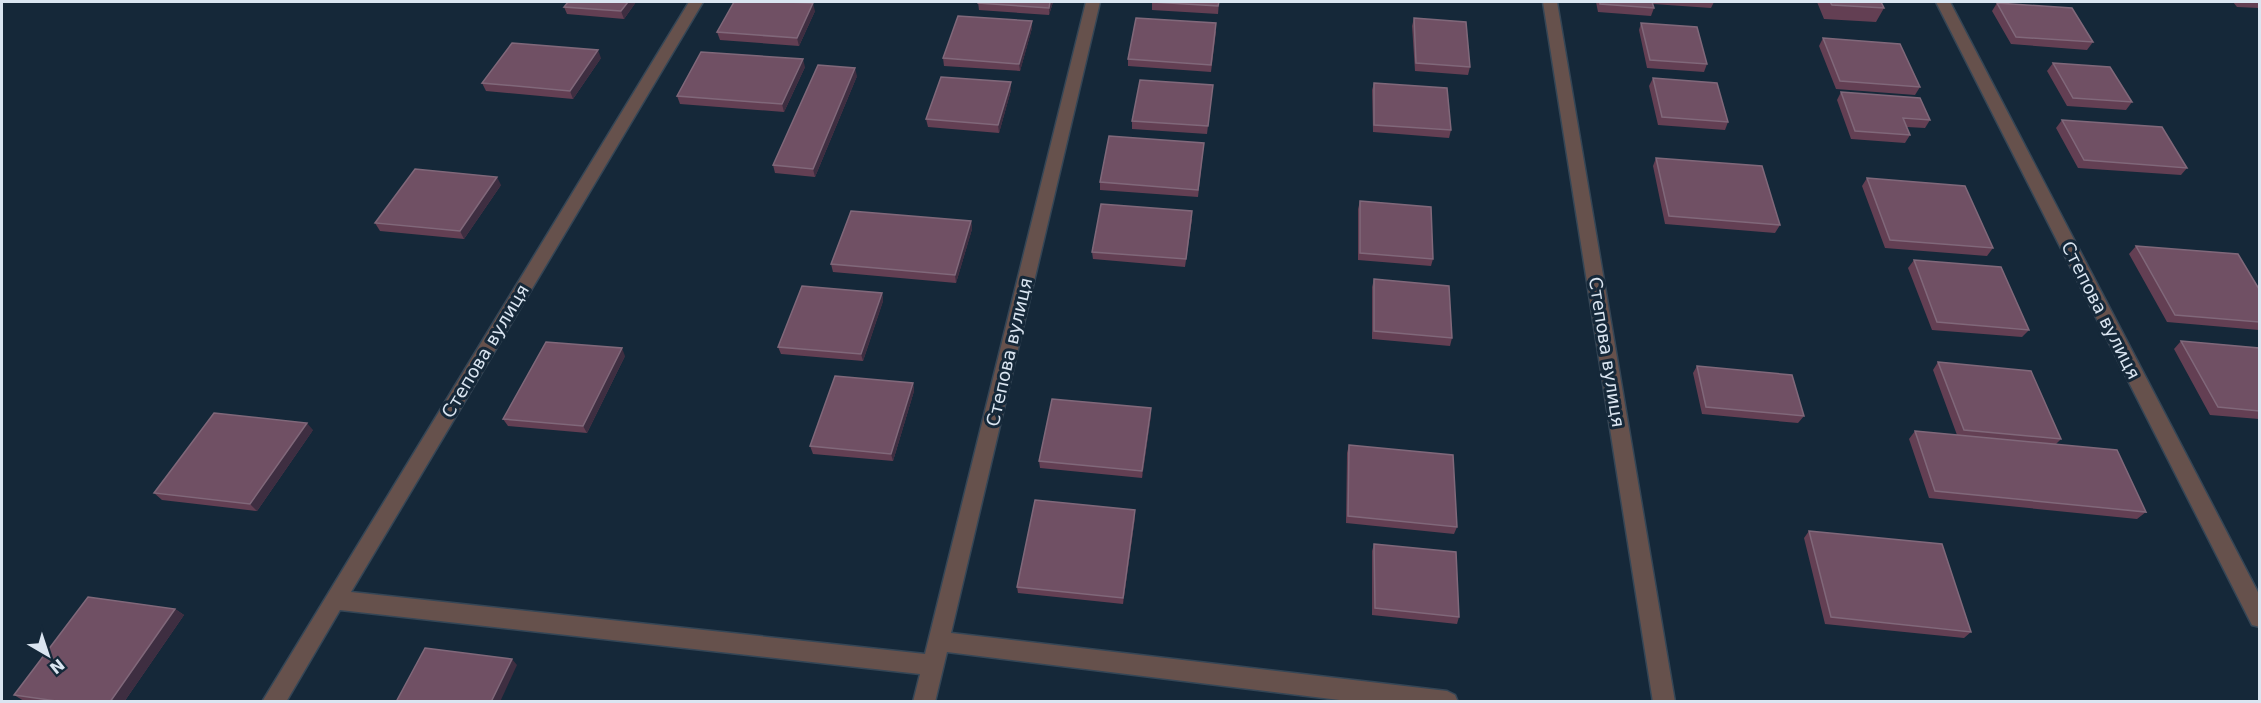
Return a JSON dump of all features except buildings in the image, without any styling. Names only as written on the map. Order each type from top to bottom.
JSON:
[{"type":"street","name":"Степова вулиця","points":[[273,702],[696,2]]},
{"type":"street","name":"Степова вулиця","points":[[924,702],[1093,2]]},
{"type":"street","name":"Степова вулиця","points":[[1550,2],[1664,702]]},
{"type":"street","name":"Степова вулиця","points":[[1943,2],[2259,618]]},
{"type":"street","points":[[334,600],[933,664]]},
{"type":"street","points":[[940,641],[1447,702]]}]
